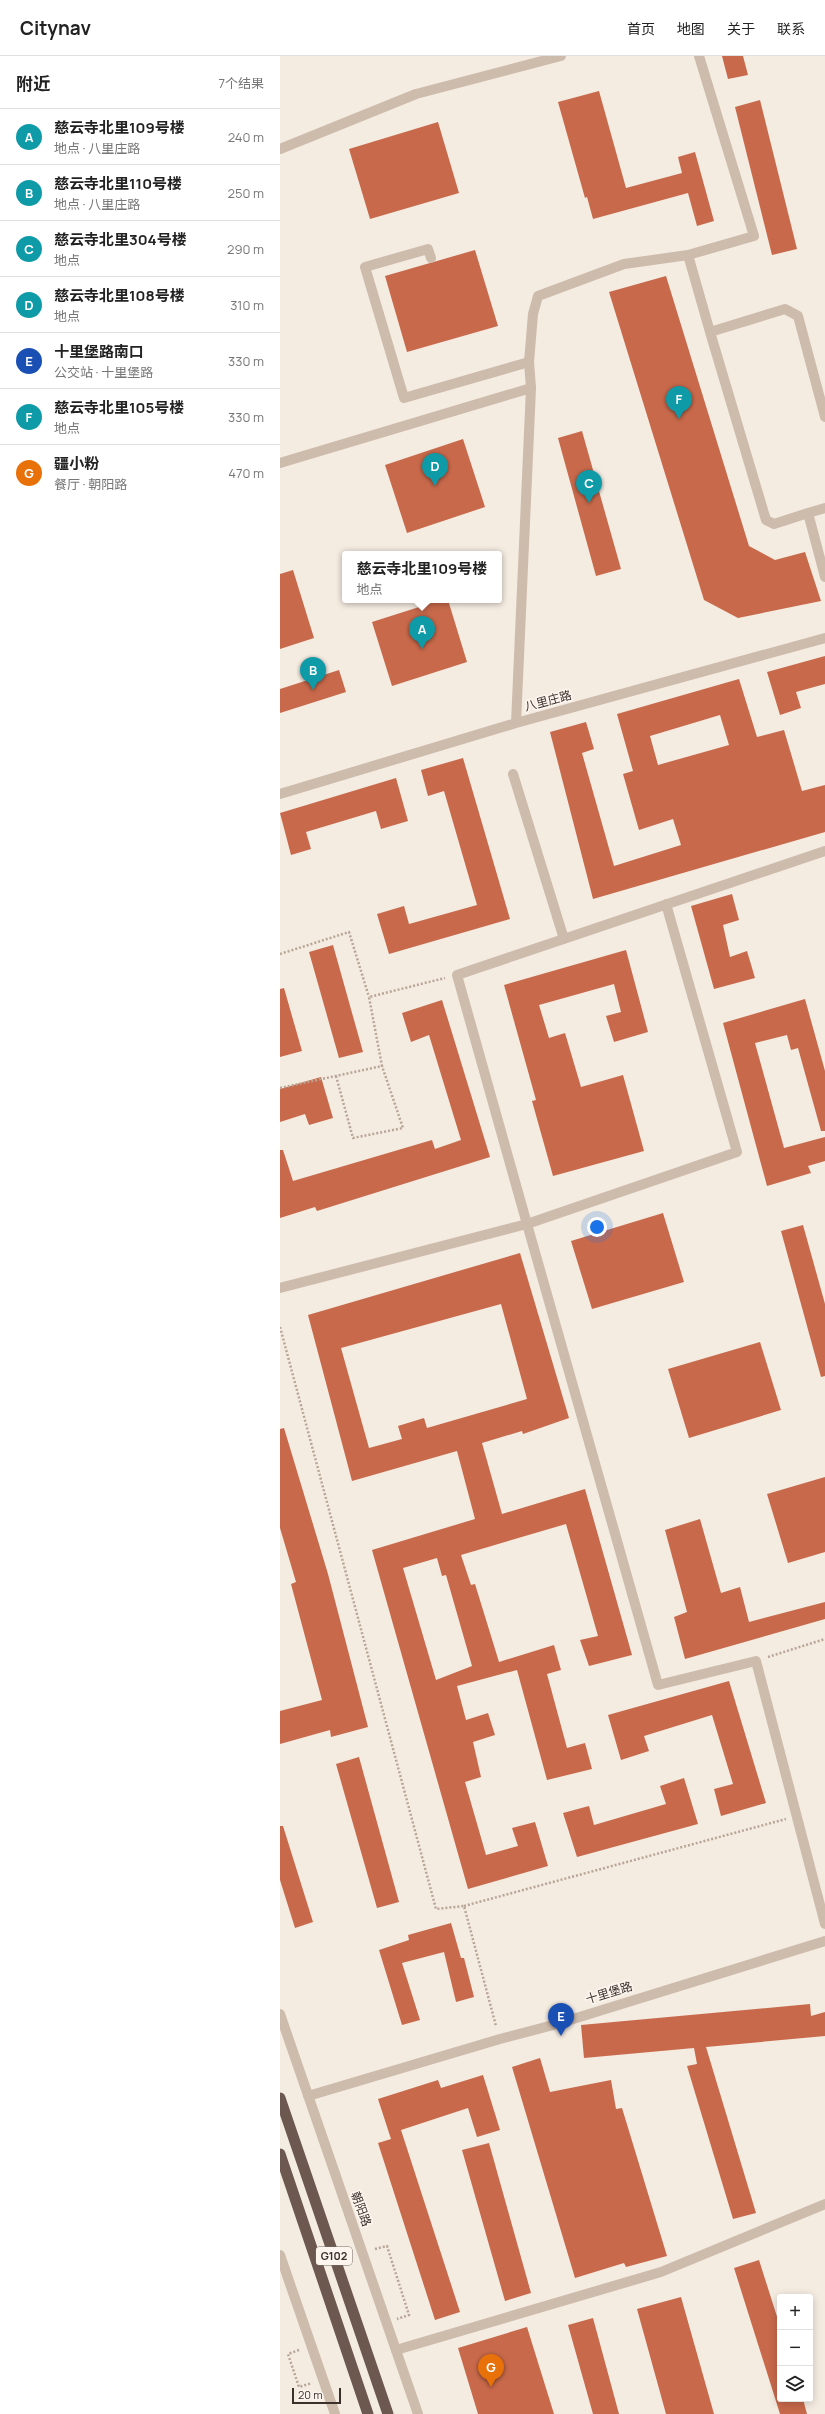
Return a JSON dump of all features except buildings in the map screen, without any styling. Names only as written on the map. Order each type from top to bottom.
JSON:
[{"type":"highway","name":"G102","points":[[280,2098],[388,2414]]},
{"type":"highway","name":"G102","points":[[280,2154],[368,2414]]},
{"type":"street","points":[[280,149],[416,94],[561,56]]},
{"type":"street","points":[[516,723],[531,388],[529,362],[533,314],[538,296],[624,264],[688,255],[754,236],[699,56]]},
{"type":"street","points":[[431,258],[428,249],[365,268],[404,398],[529,362]]},
{"type":"street","points":[[688,255],[766,520],[774,524],[825,508]]},
{"type":"street","points":[[710,332],[785,309],[798,316],[825,417]]},
{"type":"street","points":[[280,463],[531,388]]},
{"type":"street","points":[[808,513],[825,577]]},
{"type":"street","name":"八里庄路","points":[[280,794],[516,723],[825,638]]},
{"type":"street","points":[[513,774],[564,939]]},
{"type":"street","points":[[825,851],[457,975],[658,1685],[756,1661],[825,1924]]},
{"type":"street","points":[[280,1288],[527,1224],[737,1152],[666,904]]},
{"type":"street","name":"十里堡路","points":[[308,2096],[500,2039],[557,2024],[825,1941]]},
{"type":"street","name":"朝阳路","points":[[280,2014],[418,2414]]},
{"type":"street","points":[[396,2350],[661,2272],[825,2204]]},
{"type":"street","points":[[280,2255],[334,2414]]},
{"type":"path","points":[[280,954],[349,932],[369,997],[382,1066],[403,1128],[353,1138],[336,1076]]},
{"type":"path","points":[[369,997],[457,975]]},
{"type":"path","points":[[280,1088],[382,1066]]},
{"type":"path","points":[[280,1327],[436,1909],[464,1906],[796,1816]]},
{"type":"path","points":[[756,1661],[825,1639]]},
{"type":"path","points":[[464,1906],[500,2039]]},
{"type":"place","name":"慈云寺北里105号楼","points":[[679,419]]},
{"type":"place","name":"慈云寺北里108号楼","points":[[435,486]]},
{"type":"place","name":"慈云寺北里304号楼","points":[[589,503]]},
{"type":"place","name":"慈云寺北里109号楼","points":[[422,649]]},
{"type":"place","name":"慈云寺北里110号楼","points":[[313,690]]},
{"type":"place","name":"十里堡路南口","points":[[561,2036]]},
{"type":"place","name":"疆小粉","points":[[491,2387]]}]
